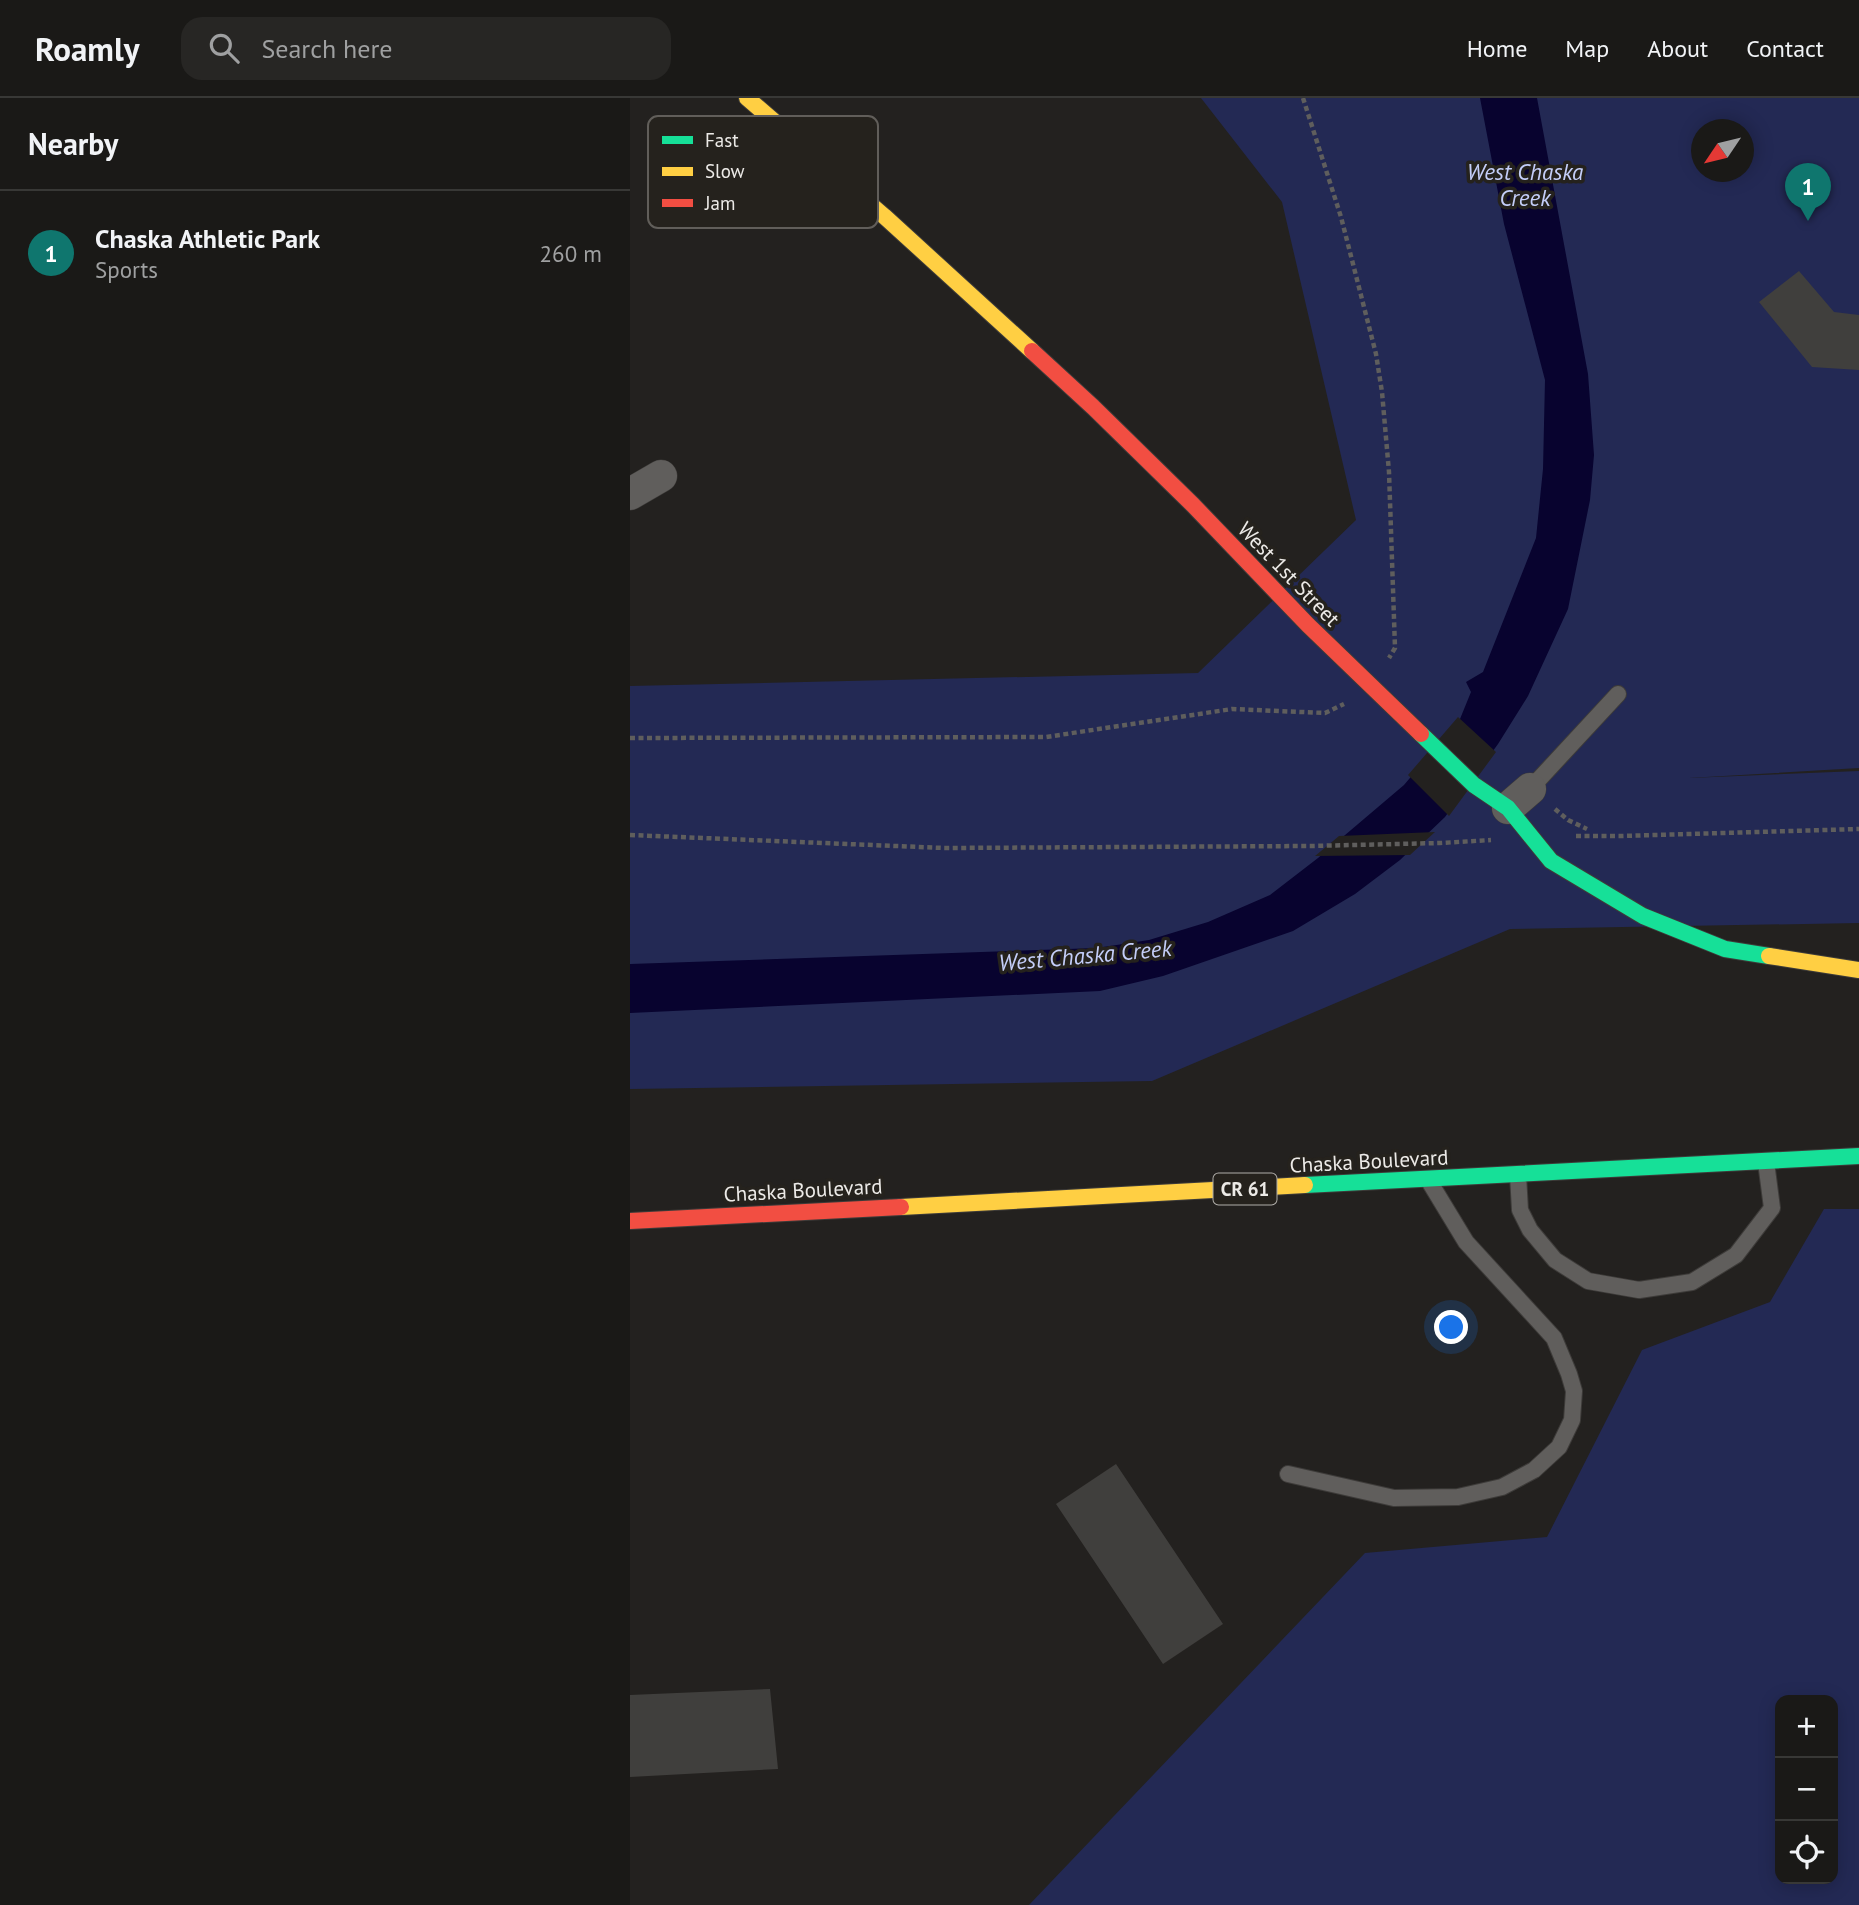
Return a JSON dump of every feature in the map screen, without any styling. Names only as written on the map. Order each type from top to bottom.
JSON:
[{"type":"street","name":"West 1st Street","points":[[747,98],[768,116]]},
{"type":"street","name":"West 1st Street","points":[[878,211],[1093,407],[1193,505],[1308,625],[1474,785],[1519,799],[1551,861],[1643,916],[1725,949],[1859,970]]},
{"type":"street","points":[[630,494],[661,476]]},
{"type":"street","name":"Chaska Boulevard","points":[[630,1221],[1859,1156]]},
{"type":"lane","points":[[1519,799],[1618,694]]},
{"type":"lane","points":[[1518,1175],[1520,1210],[1530,1230],[1555,1260],[1588,1282],[1639,1290],[1692,1282],[1736,1255],[1772,1208],[1766,1162]]},
{"type":"lane","points":[[1288,1474],[1394,1497],[1458,1497],[1502,1487],[1534,1470],[1559,1447],[1572,1420],[1574,1391],[1554,1338],[1466,1242],[1427,1179]]},
{"type":"path","points":[[1303,98],[1351,254],[1376,354],[1382,392],[1389,472],[1395,648],[1389,658]]},
{"type":"path","points":[[630,738],[1046,737],[1232,709],[1325,713],[1351,701],[1368,682]]},
{"type":"path","points":[[1519,799],[1587,829]]},
{"type":"path","points":[[1622,836],[1859,829]]},
{"type":"path","points":[[630,835],[944,848],[1440,843]]},
{"type":"shaded area","points":[[1201,98],[1859,98],[1859,768],[1689,778],[1859,771],[1859,923],[1510,929],[1152,1081],[630,1089],[630,686],[1198,673],[1356,520],[1282,202]]},
{"type":"shaded area","points":[[1824,1209],[1859,1209],[1859,1905],[1029,1905],[1365,1553],[1547,1537],[1642,1350],[1770,1302]]},
{"type":"water","name":"West Chaska Creek","points":[[1480,98],[1537,98],[1588,374],[1594,455],[1590,500],[1568,609],[1528,696],[1498,744],[1445,817],[1400,860],[1355,894],[1293,931],[1163,976],[1100,991],[630,1013],[630,964],[1097,948],[1149,940],[1208,922],[1270,895],[1404,785],[1460,719],[1471,692],[1466,682],[1483,672],[1536,538],[1543,469],[1545,380],[1504,224]]},
{"type":"pier","points":[[1458,717],[1496,752],[1449,816],[1408,775]]},
{"type":"pier","points":[[1435,832],[1410,855],[1315,856],[1339,836]]},
{"type":"building","points":[[1799,271],[1834,312],[1859,315],[1859,370],[1812,367],[1759,302]]},
{"type":"building","points":[[1116,1464],[1223,1624],[1163,1664],[1056,1504]]},
{"type":"building","points":[[770,1689],[778,1769],[630,1777],[630,1695]]},
{"type":"traffic: fast","points":[[1421,734],[1474,785],[1508,808],[1551,861],[1643,916],[1725,949],[1769,956]]},
{"type":"traffic: fast","points":[[1305,1185],[1859,1156]]},
{"type":"traffic: slow","points":[[747,98],[768,116]]},
{"type":"traffic: slow","points":[[878,211],[1032,351]]},
{"type":"traffic: slow","points":[[1769,956],[1859,970]]},
{"type":"traffic: slow","points":[[901,1207],[1305,1185]]},
{"type":"traffic: jam","points":[[1032,351],[1193,505],[1308,625],[1421,734]]},
{"type":"traffic: jam","points":[[630,1221],[901,1207]]},
{"type":"place","name":"Chaska Athletic Park","points":[[1808,221]]}]
